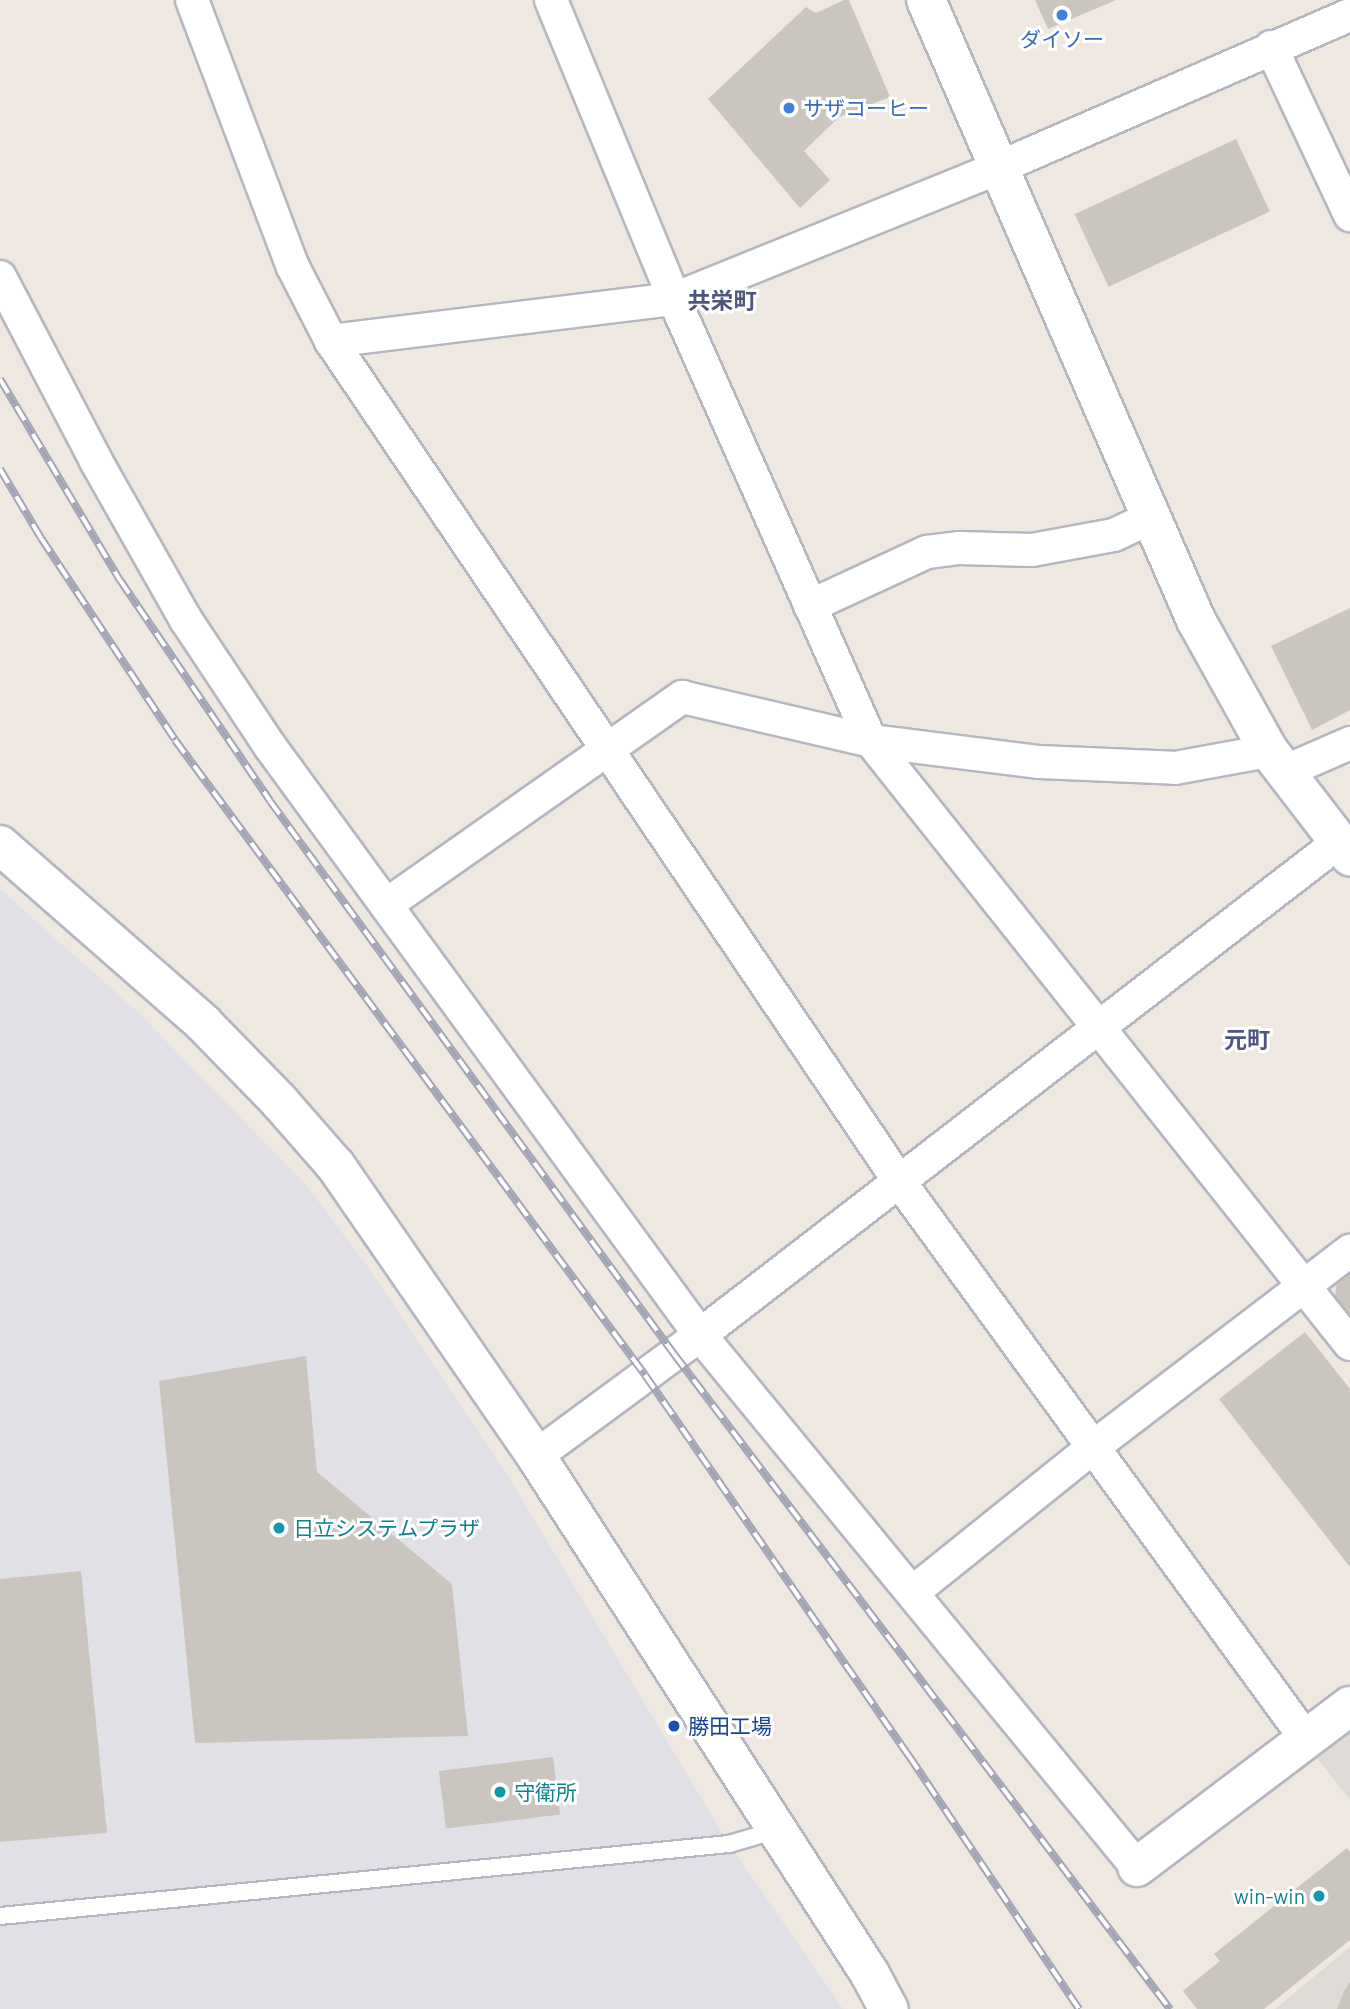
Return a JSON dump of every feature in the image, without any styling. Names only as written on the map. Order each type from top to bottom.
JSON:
[{"type":"street","points":[[191,0],[293,267],[331,341],[606,752],[899,1181],[1306,1739]]},
{"type":"street","points":[[551,0],[674,299],[871,741],[1350,1344]]},
{"type":"street","points":[[536,1456],[700,1335],[1099,1026],[1346,843],[1276,761],[1196,620],[926,0]]},
{"type":"street","points":[[331,341],[674,299],[1000,167],[1271,47],[1350,15]]},
{"type":"street","points":[[1271,47],[1350,215]]},
{"type":"street","points":[[0,277],[96,461],[186,620],[269,745],[700,1335],[1137,1867],[1350,1706]]},
{"type":"street","points":[[810,606],[927,552],[960,548],[1032,550],[1114,535],[1152,517]]},
{"type":"street","points":[[386,905],[682,697],[871,741],[1040,762],[1175,768],[1276,761],[1350,743]]},
{"type":"street","points":[[0,845],[203,1023],[287,1110],[351,1187],[536,1456],[870,1974],[888,2009]]},
{"type":"street","points":[[913,1592],[1092,1448],[1350,1251]]},
{"type":"lane","points":[[0,1916],[729,1844],[777,1830]]},
{"type":"shaded area","points":[[0,889],[140,1014],[307,1186],[368,1267],[505,1471],[729,1844],[843,2009],[0,2009]]},
{"type":"shaded area","points":[[1350,1724],[1350,1800],[1313,1753]]},
{"type":"shaded area","points":[[1350,1947],[1350,1982],[1337,2009],[1275,2009]]},
{"type":"building","name":"サザコーヒー","points":[[849,0],[890,97],[839,117],[804,151],[830,180],[800,208],[708,99],[806,7],[816,13]]},
{"type":"building","name":"ダイソー","points":[[1035,0],[1116,0],[1048,29]]},
{"type":"building","points":[[1236,139],[1270,212],[1108,287],[1075,214]]},
{"type":"building","points":[[1350,608],[1350,710],[1312,730],[1271,646]]},
{"type":"building","points":[[1350,1271],[1350,1322],[1334,1303],[1337,1281]]},
{"type":"building","points":[[1305,1332],[1350,1389],[1350,1567],[1219,1399]]},
{"type":"building","name":"日立システムプラザ","points":[[306,1356],[317,1472],[452,1584],[468,1736],[195,1743],[159,1381]]},
{"type":"building","points":[[81,1571],[107,1833],[0,1842],[0,1579]]},
{"type":"building","name":"守衛所","points":[[553,1757],[560,1815],[446,1829],[439,1771]]},
{"type":"building","name":"win-win","points":[[1347,1848],[1350,1852],[1350,1940],[1264,2009],[1197,2009],[1183,1991],[1220,1961],[1214,1954]]},
{"type":"building","points":[[1350,1982],[1350,2009],[1337,2009],[1344,1991]]},
{"type":"railway","points":[[0,379],[120,580],[270,801],[674,1354],[1170,2009]]},
{"type":"railway","points":[[0,469],[41,538],[175,740],[645,1375],[909,1756],[1079,2009]]},
{"type":"place","name":"ダイソー","points":[[1062,15]]},
{"type":"place","name":"サザコーヒー","points":[[789,108]]},
{"type":"place","name":"日立システムプラザ","points":[[279,1528]]},
{"type":"place","name":"勝田工場","points":[[674,1726]]},
{"type":"place","name":"守衛所","points":[[500,1792]]},
{"type":"place","name":"win-win","points":[[1319,1896]]},
{"type":"district","name":"共栄町","points":[[722,300]]},
{"type":"district","name":"元町","points":[[1247,1039]]}]
